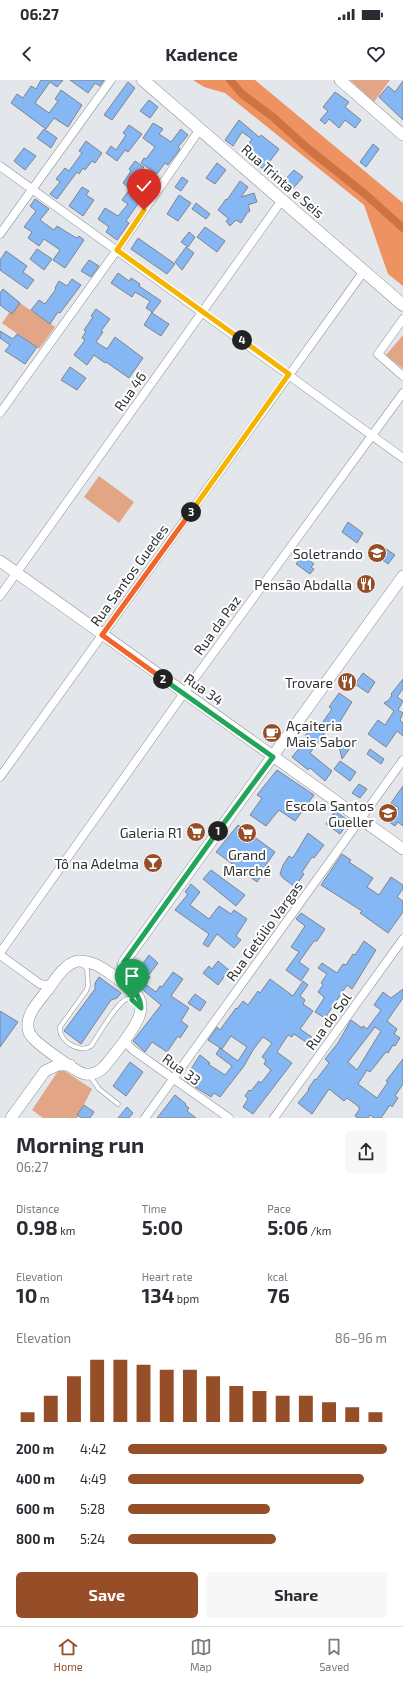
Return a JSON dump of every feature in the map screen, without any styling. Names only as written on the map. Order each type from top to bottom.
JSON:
[{"type":"main road","name":"Rua Trinta e Seis","points":[[143,80],[403,306]]},
{"type":"street","points":[[0,234],[111,80]]},
{"type":"street","points":[[340,80],[403,135]]},
{"type":"street","points":[[0,413],[117,250],[200,129]]},
{"type":"street","points":[[0,166],[403,458]]},
{"type":"street","name":"Rua 46","points":[[0,596],[282,200]]},
{"type":"street","name":"Rua Santos Guedes","points":[[0,777],[364,271]]},
{"type":"street","points":[[403,318],[378,354],[403,376]]},
{"type":"street","name":"Rua da Paz","points":[[0,954],[184,693],[403,393]]},
{"type":"street","name":"Rua 34","points":[[0,561],[403,849]]},
{"type":"street","points":[[101,967],[113,968],[124,962],[403,576]]},
{"type":"street","name":"Rua Getúlio Vargas","points":[[145,1118],[403,760]]},
{"type":"street","name":"Rua do Sol","points":[[274,1118],[403,939]]},
{"type":"street","points":[[0,954],[40,984],[46,986],[52,984]]},
{"type":"street","points":[[78,961],[92,962],[125,984],[138,996],[141,1008],[139,1017],[126,1037],[104,1067],[97,1073],[81,1073],[33,1038],[27,1026],[31,1014],[52,984],[66,967],[78,961]]},
{"type":"street","points":[[124,962],[122,974],[125,984]]},
{"type":"street","name":"Rua 33","points":[[126,1037],[130,1048],[228,1118]]},
{"type":"street","points":[[11,1118],[45,1071],[47,1058],[43,1046]]},
{"type":"street","points":[[45,1071],[58,1065],[70,1065]]},
{"type":"lane","points":[[78,961],[87,969],[88,986],[60,1027],[60,1033],[65,1040],[80,1050],[87,1049],[91,1046],[122,1002],[128,999],[132,1000],[141,1008]]},
{"type":"lane","points":[[89,1074],[99,1089],[118,1104]]},
{"type":"shaded area","points":[[193,80],[255,80],[403,203],[403,286],[388,274],[364,205],[225,93],[204,87]]},
{"type":"shaded area","points":[[350,80],[390,80],[374,102]]},
{"type":"shaded area","points":[[17,301],[55,327],[39,349],[2,323]]},
{"type":"shaded area","points":[[403,335],[403,369],[386,355]]},
{"type":"shaded area","points":[[99,476],[134,502],[119,523],[84,497]]},
{"type":"shaded area","points":[[60,1068],[92,1089],[77,1118],[43,1118],[32,1110]]},
{"type":"building","points":[[41,80],[63,80],[57,87],[50,82],[35,103],[49,113],[58,101],[55,99],[61,90],[82,105],[68,127],[54,118],[46,129],[11,103],[17,94],[23,98],[31,86],[36,89]]},
{"type":"building","points":[[70,80],[104,80],[100,86],[95,83],[88,93]]},
{"type":"building","points":[[403,81],[403,120],[379,97],[388,86],[395,92]]},
{"type":"building","points":[[128,82],[135,88],[112,120],[104,115]]},
{"type":"building","points":[[335,92],[349,102],[345,107],[361,120],[355,128],[345,120],[339,128],[329,119],[325,124],[320,120],[328,111],[323,107]]},
{"type":"building","points":[[149,100],[158,107],[150,118],[140,111]]},
{"type":"building","points":[[239,120],[259,137],[261,135],[279,149],[264,169],[252,162],[254,159],[244,151],[252,139],[242,132],[233,146],[225,140]]},
{"type":"building","points":[[153,123],[163,129],[159,134],[171,142],[181,129],[188,135],[178,147],[180,149],[168,165],[165,163],[157,174],[141,163],[155,147],[143,138]]},
{"type":"building","points":[[129,125],[142,134],[128,152],[125,150],[117,161],[106,153],[111,146],[116,150],[126,135],[123,133]]},
{"type":"building","points":[[44,129],[57,138],[51,148],[37,138]]},
{"type":"building","points":[[86,141],[102,153],[95,163],[92,161],[85,170],[83,168],[79,174],[77,172],[57,199],[50,194],[60,182],[56,179],[65,168],[69,171],[82,153],[79,151]]},
{"type":"building","points":[[373,144],[379,149],[366,167],[360,162]]},
{"type":"building","points":[[24,148],[36,156],[25,170],[14,161]]},
{"type":"building","points":[[135,161],[144,167],[136,177],[148,185],[143,191],[148,194],[144,199],[142,198],[126,221],[129,223],[117,240],[106,232],[109,227],[98,219],[105,208],[118,216],[128,204],[122,200],[130,189],[123,183],[131,171],[129,169]]},
{"type":"building","points":[[217,163],[226,170],[215,184],[206,178]]},
{"type":"building","points":[[294,170],[303,177],[289,193],[280,185]]},
{"type":"building","points":[[182,177],[188,181],[181,191],[175,187]]},
{"type":"building","points":[[240,181],[248,187],[241,197],[254,193],[257,202],[248,205],[250,211],[241,223],[236,220],[230,226],[226,221],[229,219],[218,210]]},
{"type":"building","points":[[82,187],[89,191],[86,195],[94,200],[83,216],[69,206]]},
{"type":"building","points":[[179,195],[191,203],[178,221],[167,214]]},
{"type":"building","points":[[35,199],[49,209],[40,220],[54,230],[57,226],[73,236],[77,238],[79,236],[84,240],[65,268],[53,260],[60,250],[44,239],[39,246],[28,238],[32,232],[24,227],[36,211],[30,206]]},
{"type":"building","points":[[196,203],[210,214],[206,219],[192,209]]},
{"type":"building","points":[[205,227],[225,241],[217,252],[197,237]]},
{"type":"building","points":[[189,232],[195,237],[188,247],[181,242]]},
{"type":"building","points":[[138,238],[175,264],[167,274],[131,249]]},
{"type":"building","points":[[186,247],[194,253],[182,270],[175,262]]},
{"type":"building","points":[[37,249],[52,259],[44,270],[30,259]]},
{"type":"building","points":[[6,251],[27,266],[23,272],[34,280],[27,289],[0,270],[0,260]]},
{"type":"building","points":[[89,260],[99,266],[91,277],[81,271]]},
{"type":"building","points":[[118,273],[129,281],[131,278],[140,284],[139,286],[161,301],[152,313],[169,324],[161,336],[144,325],[152,312],[146,308],[150,301],[135,292],[132,297],[111,283]]},
{"type":"building","points":[[72,279],[81,285],[60,313],[58,312],[50,324],[31,310],[39,300],[45,304],[56,289],[55,288],[59,281],[67,286]]},
{"type":"building","points":[[3,289],[20,303],[12,314],[0,305],[0,293]]},
{"type":"building","points":[[96,309],[110,319],[101,331],[103,332],[96,342],[107,349],[115,337],[143,358],[129,378],[94,355],[87,365],[74,355],[85,340],[82,338],[86,331],[84,330],[93,317],[91,316]]},
{"type":"building","points":[[0,331],[13,339],[17,334],[37,347],[25,364],[5,351],[10,345],[0,338]]},
{"type":"building","points":[[70,367],[86,378],[77,390],[61,380]]},
{"type":"building","points":[[348,522],[363,533],[357,543],[342,532]]},
{"type":"building","points":[[382,546],[395,555],[388,564],[376,555]]},
{"type":"building","points":[[303,555],[314,564],[311,567],[314,569],[310,574],[296,564]]},
{"type":"building","points":[[363,673],[375,682],[368,693],[355,684]]},
{"type":"building","points":[[403,679],[403,689],[397,697],[403,701],[398,710],[403,713],[400,720],[403,723],[403,736],[397,731],[386,747],[368,734],[378,720],[385,725],[394,711],[384,703],[389,700],[392,695],[391,694]]},
{"type":"building","points":[[339,693],[352,702],[334,731],[329,727],[310,753],[332,771],[325,781],[310,768],[308,770],[292,757],[308,738],[305,736],[315,723],[320,726],[332,709],[329,707]]},
{"type":"building","points":[[348,740],[353,744],[342,759],[338,742]]},
{"type":"building","points":[[370,749],[384,759],[381,764],[367,754]]},
{"type":"building","points":[[340,761],[356,772],[350,781],[334,769]]},
{"type":"building","points":[[277,770],[314,795],[295,821],[279,810],[266,826],[250,815],[262,798],[257,795]]},
{"type":"building","points":[[359,784],[367,789],[360,798],[352,793]]},
{"type":"building","points":[[403,786],[403,826],[398,822],[395,826],[389,822],[399,808],[391,803]]},
{"type":"building","points":[[335,811],[349,821],[340,834],[326,824]]},
{"type":"building","points":[[238,825],[275,852],[265,866],[271,871],[266,878],[262,875],[257,882],[216,852]]},
{"type":"building","points":[[308,833],[324,845],[314,858],[312,857],[302,872],[304,874],[295,887],[280,874],[283,865],[289,856],[292,858],[294,856]]},
{"type":"building","points":[[342,854],[351,860],[349,862],[373,878],[367,887],[379,895],[391,877],[403,885],[403,889],[397,897],[403,901],[403,912],[388,933],[360,913],[362,911],[321,885]]},
{"type":"building","points":[[211,870],[245,895],[236,906],[203,879]]},
{"type":"building","points":[[191,884],[200,892],[190,905],[209,919],[219,906],[231,914],[234,910],[247,919],[236,936],[241,940],[234,948],[217,934],[208,947],[203,944],[209,934],[175,910],[188,894],[185,892]]},
{"type":"building","points":[[301,913],[325,929],[317,941],[314,941],[299,962],[309,969],[301,981],[286,970],[299,952],[291,947],[305,926],[296,919]]},
{"type":"building","points":[[364,941],[376,950],[352,989],[347,985],[325,1018],[315,1012],[324,997],[318,992],[323,985],[321,983],[327,974],[318,968],[322,963],[337,973],[343,964],[346,965],[353,954],[355,955]]},
{"type":"building","points":[[149,955],[158,963],[148,976],[150,977],[145,984],[156,992],[160,986],[162,987],[173,972],[183,979],[171,996],[189,1008],[181,1021],[188,1026],[180,1038],[178,1036],[167,1052],[152,1042],[145,1052],[133,1041],[161,1005],[131,980],[129,974],[131,964],[139,969]]},
{"type":"building","points":[[218,961],[229,970],[218,985],[203,973],[209,966],[212,969]]},
{"type":"building","points":[[99,977],[121,993],[117,998],[111,1000],[81,1044],[64,1031],[95,989],[95,983]]},
{"type":"building","points":[[270,979],[293,996],[303,981],[308,985],[300,996],[305,1000],[303,1004],[313,1011],[300,1029],[316,1040],[312,1046],[294,1034],[292,1037],[288,1035],[277,1052],[292,1063],[253,1114],[243,1107],[248,1099],[245,1096],[259,1081],[261,1083],[271,1070],[264,1064],[266,1060],[262,1057],[272,1043],[263,1037],[253,1050],[244,1066],[220,1097],[214,1093],[211,1097],[184,1080],[200,1055],[210,1063],[208,1064],[225,1075],[232,1066],[216,1054],[220,1048],[238,1061],[247,1047],[231,1036],[222,1049],[208,1040],[217,1027],[220,1030],[243,1001],[248,1005],[258,991],[260,993]]},
{"type":"building","points":[[403,989],[403,998],[387,1021],[397,1029],[394,1034],[400,1038],[395,1046],[393,1045],[388,1053],[386,1052],[370,1072],[367,1070],[358,1084],[377,1098],[388,1082],[386,1081],[403,1059],[403,1084],[395,1096],[398,1098],[392,1107],[390,1105],[381,1118],[374,1118],[370,1115],[368,1118],[358,1118],[355,1116],[360,1108],[358,1106],[347,1098],[344,1101],[329,1089],[312,1114],[298,1103],[309,1090],[308,1089],[315,1079],[316,1080],[329,1063],[325,1059],[338,1043],[351,1020],[362,1028],[363,1026],[367,1029],[381,1010],[374,1005],[383,992],[391,998]],"holes":[[[375,1027],[381,1031],[357,1070],[348,1062]]]},
{"type":"building","points":[[195,994],[206,1002],[200,1011],[188,1003]]},
{"type":"building","points":[[0,1011],[18,1022],[0,1047]]},
{"type":"building","points":[[130,1062],[143,1072],[126,1096],[113,1086]]},
{"type":"building","points":[[175,1095],[186,1104],[185,1105],[189,1108],[187,1111],[196,1118],[157,1118]]},
{"type":"building","points":[[84,1105],[94,1112],[90,1118],[82,1118],[77,1115]]},
{"type":"building","points":[[127,1107],[133,1113],[129,1118],[118,1118]]},
{"type":"waterway","points":[[230,80],[242,94],[273,117],[306,147],[365,194],[403,228]]},
{"type":"place","name":"Soletrando","points":[[377,553]]},
{"type":"place","name":"Pensão Abdalla","points":[[366,584]]},
{"type":"place","name":"Trovare","points":[[347,682]]},
{"type":"place","name":"Açaiteria Mais Sabor","points":[[272,733]]},
{"type":"place","name":"Escola Santos Gueller","points":[[388,813]]},
{"type":"place","name":"Galeria R1","points":[[196,832]]},
{"type":"place","name":"Grand Marché","points":[[247,833]]},
{"type":"place","name":"Tô na Adelma","points":[[153,863]]},
{"type":"route","points":[[132,1000],[135,1001],[141,1008],[138,996],[125,984],[123,979],[122,968],[124,962],[189,870],[273,757],[102,635],[289,374],[117,250],[144,210]]}]
